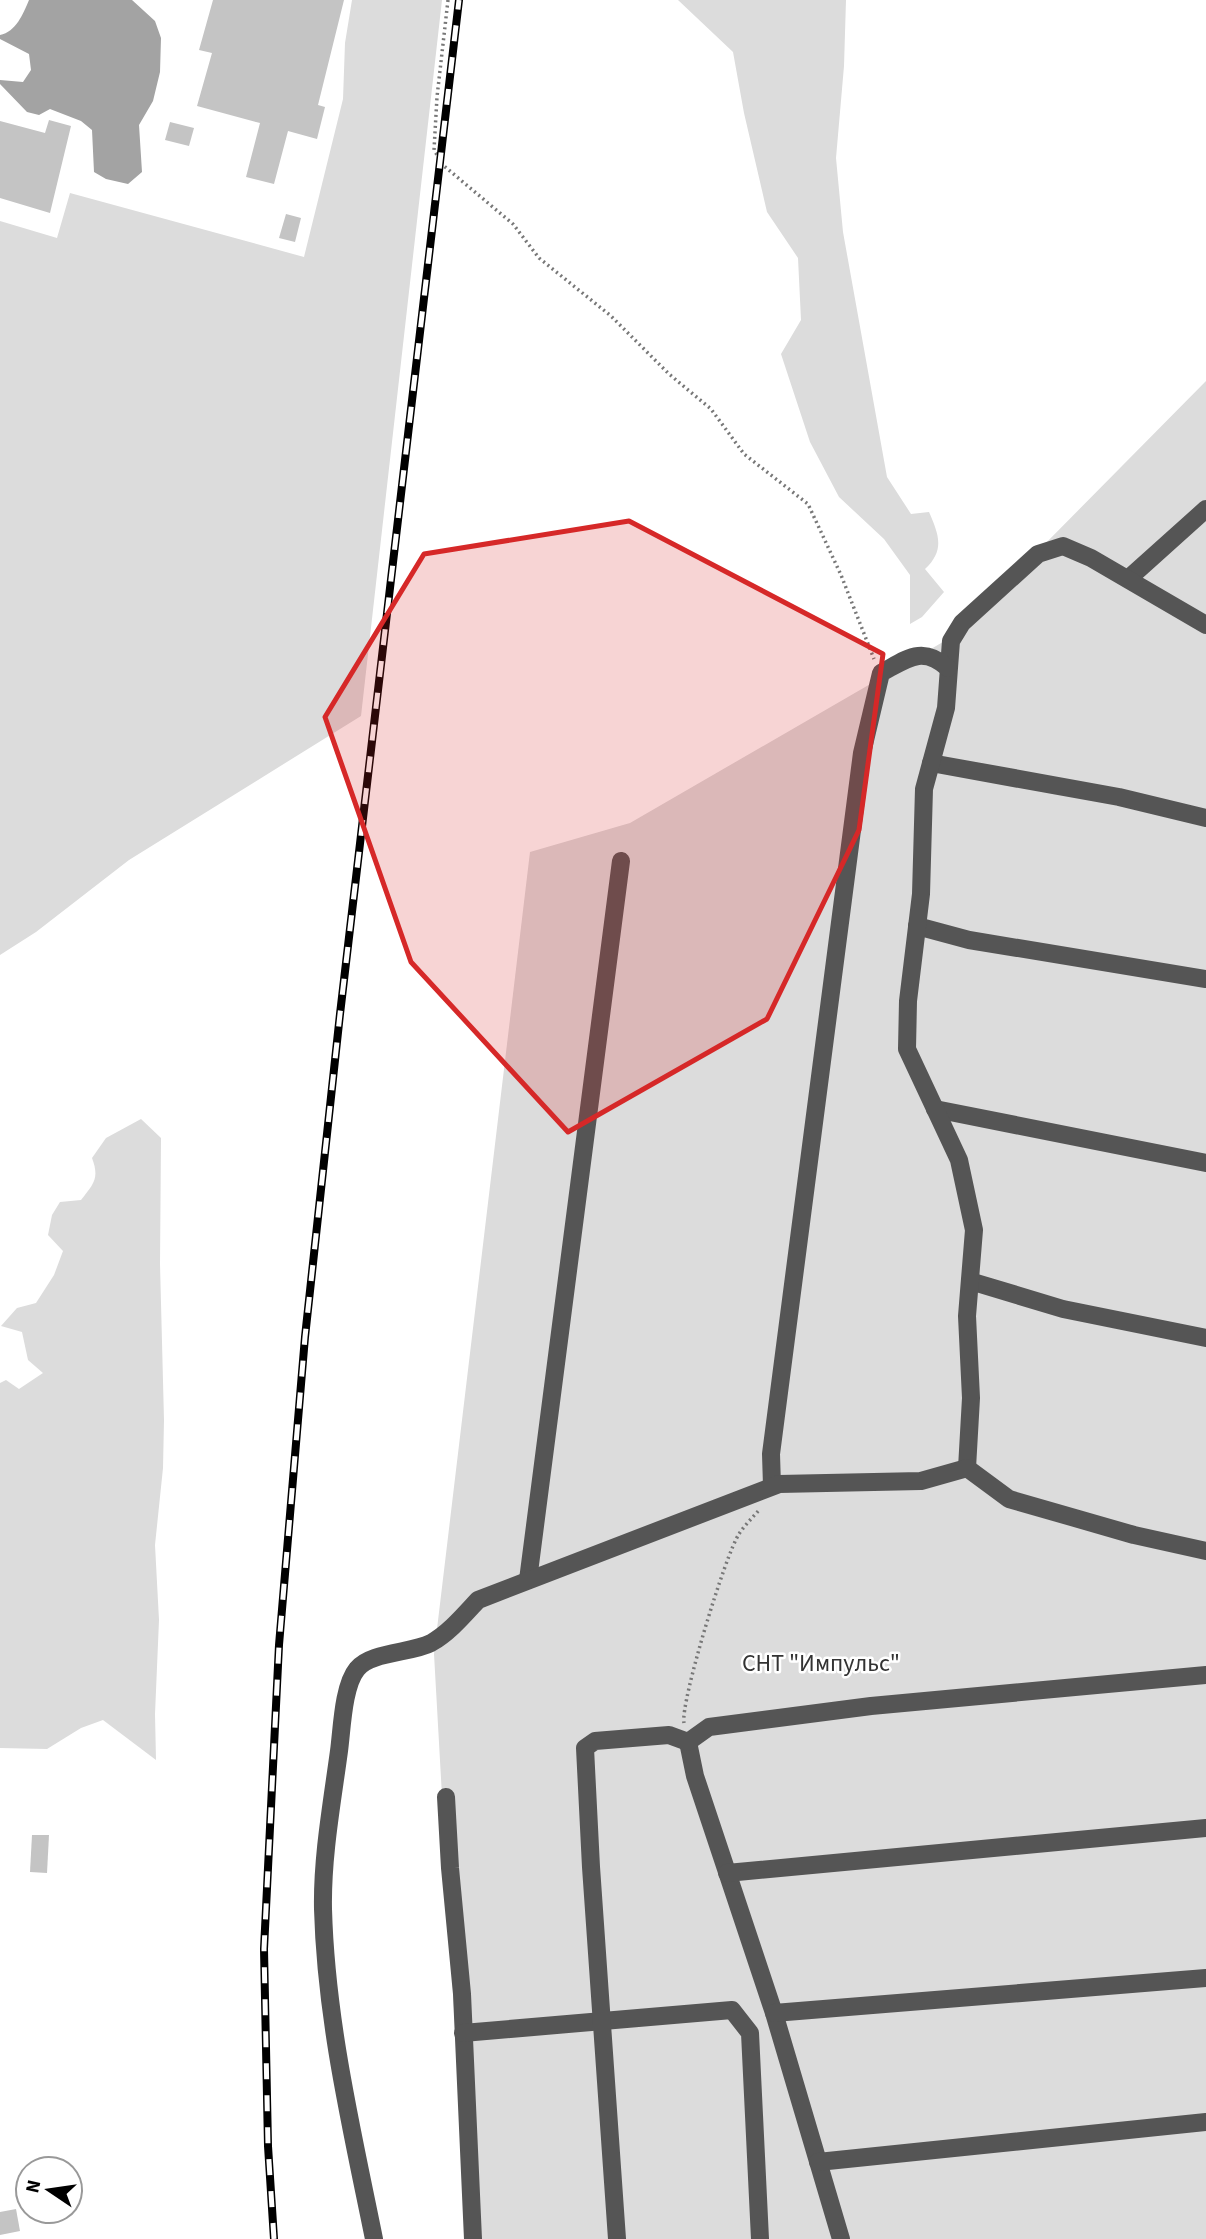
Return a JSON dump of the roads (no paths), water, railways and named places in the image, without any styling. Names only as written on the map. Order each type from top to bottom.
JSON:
[{"type":"lane","points":[[1128,579],[1206,509]]},
{"type":"lane","points":[[967,1468],[971,1398],[967,1316],[974,1230],[959,1160],[907,1049],[908,1001],[921,894],[924,789],[946,708],[951,641],[962,623],[1038,554],[1063,546],[1091,558],[1206,625]]},
{"type":"lane","points":[[772,1486],[771,1454],[862,753],[881,673],[914,656],[930,655],[948,668]]},
{"type":"lane","points":[[931,763],[1119,797],[1206,818]]},
{"type":"lane","points":[[528,1580],[621,861]]},
{"type":"lane","points":[[917,926],[969,940],[1206,979]]},
{"type":"lane","points":[[935,1109],[1206,1163]]},
{"type":"lane","points":[[970,1281],[1063,1309],[1206,1338]]},
{"type":"lane","points":[[374,2239],[345,2096],[327,1984],[323,1907],[329,1828],[348,1690],[357,1668],[373,1659],[430,1643],[456,1623],[478,1600],[772,1486],[921,1481],[967,1468]]},
{"type":"lane","points":[[967,1468],[1009,1499],[1134,1535],[1206,1551]]},
{"type":"lane","points":[[688,1742],[709,1727],[749,1721],[871,1706],[1206,1675]]},
{"type":"lane","points":[[617,2239],[585,1748],[594,1741],[669,1735],[688,1742]]},
{"type":"lane","points":[[688,1742],[695,1776],[774,2013],[841,2239]]},
{"type":"lane","points":[[446,1797],[462,1994],[473,2239]]},
{"type":"lane","points":[[727,1873],[1206,1828]]},
{"type":"lane","points":[[774,2013],[1206,1978]]},
{"type":"lane","points":[[463,2033],[733,2010],[750,2033],[760,2239]]},
{"type":"lane","points":[[818,2162],[1206,2122]]},
{"type":"railway","points":[[274,2239],[268,2146],[264,1949],[279,1645],[305,1337],[340,1014],[459,0]]},
{"type":"park label","name":"СНТ \"Импульс\"","points":[[821,1663]]}]
